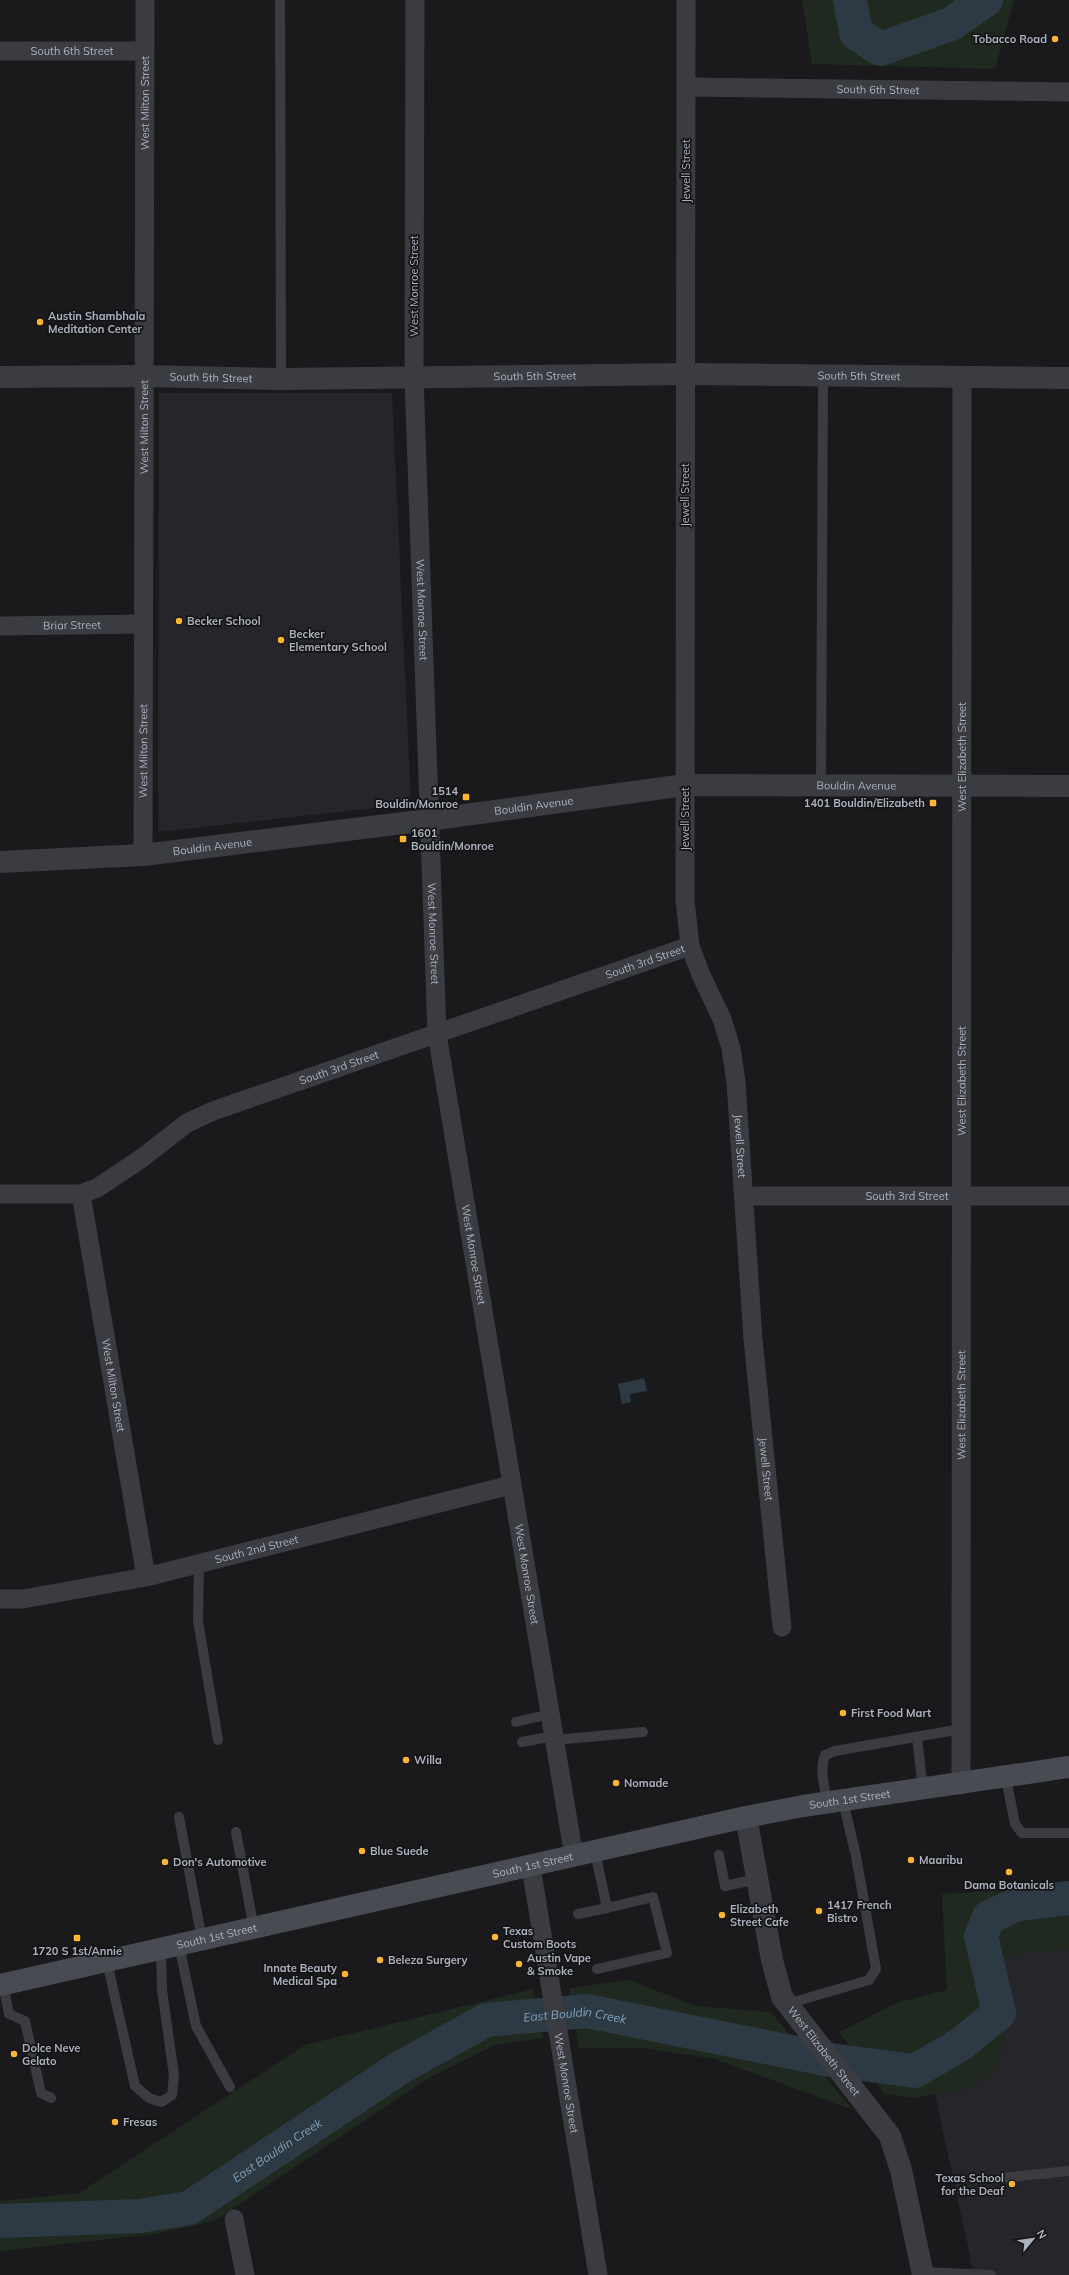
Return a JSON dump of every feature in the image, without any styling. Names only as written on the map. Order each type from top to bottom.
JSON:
[{"type":"main road","name":"South 1st Street","points":[[2,1985],[531,1867],[746,1817],[835,1802],[961,1785],[1069,1767]]},
{"type":"street","name":"West Milton Street","points":[[143,855],[145,671],[143,624],[143,376],[145,0]]},
{"type":"street","name":"West Monroe Street","points":[[415,0],[414,378],[428,820],[438,1034],[511,1485],[574,1857]]},
{"type":"street","name":"Jewell Street","points":[[686,0],[685,900],[690,946],[701,975],[722,1019],[731,1048],[736,1082],[745,1196],[753,1339],[782,1627]]},
{"type":"street","name":"South 6th Street","points":[[0,51],[144,51]]},
{"type":"street","name":"South 6th Street","points":[[687,87],[1069,92]]},
{"type":"street","name":"South 5th Street","points":[[0,377],[143,376],[281,379],[686,374],[1069,378]]},
{"type":"street","name":"West Elizabeth Street","points":[[961,1785],[962,377]]},
{"type":"street","name":"Briar Street","points":[[0,626],[143,624]]},
{"type":"street","name":"Bouldin Avenue","points":[[0,862],[143,855],[428,820],[685,785],[1069,786]]},
{"type":"street","name":"South 3rd Street","points":[[0,1194],[81,1194],[97,1188],[113,1178],[187,1123],[214,1111],[690,946]]},
{"type":"street","name":"West Milton Street","points":[[81,1194],[146,1577]]},
{"type":"street","name":"South 3rd Street","points":[[745,1196],[1069,1196]]},
{"type":"street","name":"South 2nd Street","points":[[0,1599],[23,1599],[146,1577],[511,1485]]},
{"type":"street","name":"West Elizabeth Street","points":[[746,1817],[772,1960],[786,2004],[866,2103],[890,2136],[901,2170],[923,2274]]},
{"type":"street","name":"West Monroe Street","points":[[531,1867],[598,2275]]},
{"type":"street","points":[[234,2219],[245,2275]]},
{"type":"lane","points":[[280,0],[281,379]]},
{"type":"lane","points":[[821,785],[822,376]]},
{"type":"lane","points":[[199,1564],[198,1621],[218,1740]]},
{"type":"lane","points":[[516,1722],[550,1714]]},
{"type":"lane","points":[[786,2004],[869,1980],[876,1969],[858,1864],[822,1772],[822,1762],[825,1755],[835,1751],[961,1729]]},
{"type":"lane","points":[[522,1742],[554,1738],[643,1732]]},
{"type":"lane","points":[[917,1736],[923,1790]]},
{"type":"lane","points":[[1006,1778],[1015,1824],[1022,1833],[1069,1832]]},
{"type":"lane","points":[[179,1817],[202,1940]]},
{"type":"lane","points":[[236,1832],[254,1929]]},
{"type":"lane","points":[[595,1852],[607,1908]]},
{"type":"lane","points":[[719,1855],[725,1886],[757,1879]]},
{"type":"lane","points":[[578,1914],[653,1897],[667,1953],[598,1969]]},
{"type":"lane","points":[[107,1962],[135,2086],[149,2098],[161,2102],[172,2095],[174,2075],[162,1990],[170,1947]]},
{"type":"lane","points":[[170,1947],[196,2026],[230,2087]]},
{"type":"lane","points":[[2,1985],[9,2014],[25,2021],[41,2093],[51,2098]]},
{"type":"lane","points":[[1001,2178],[1069,2171]]},
{"type":"lane","points":[[923,2274],[991,2275]]},
{"type":"shaded area","name":"Becker Elementary School","points":[[159,393],[392,393],[411,804],[158,832]]},
{"type":"shaded area","points":[[644,1378],[647,1391],[630,1394],[631,1402],[622,1404],[618,1384]]},
{"type":"shaded area","name":"Texas School for the Deaf","points":[[1069,1950],[1069,2275],[974,2275],[935,2094],[970,2088],[992,2073],[1004,2046],[995,1963],[1022,1952]]},
{"type":"green space","points":[[802,0],[1014,0],[995,69],[812,64]]},
{"type":"green space","points":[[1069,1886],[1069,1950],[1022,1952],[995,1963],[1004,2046],[992,2074],[970,2088],[913,2098],[885,2094],[839,2032],[896,2003],[947,1990],[942,1894]]},
{"type":"green space","points":[[629,1980],[696,2006],[771,2012],[853,2110],[715,2059],[644,2048],[579,2048],[569,1988]]},
{"type":"green space","points":[[533,1989],[543,2038],[495,2045],[427,2079],[214,2221],[155,2234],[0,2251],[0,2201],[79,2193],[305,2045]]},
{"type":"waterway","points":[[850,0],[856,33],[880,49],[951,24],[986,0]]},
{"type":"waterway","name":"East Bouldin Creek","points":[[0,2221],[140,2216],[189,2208],[398,2069],[486,2020],[587,2011],[831,2060],[915,2071],[961,2044],[999,2013],[981,1936],[989,1917],[1018,1904],[1069,1898]]},
{"type":"place","name":"Tobacco Road","points":[[1055,39]]},
{"type":"place","name":"Austin Shambhala Meditation Center","points":[[40,322]]},
{"type":"place","name":"Becker School","points":[[179,621]]},
{"type":"place","name":"Becker Elementary School","points":[[281,640]]},
{"type":"place","name":"1514 Bouldin/Monroe","points":[[466,797]]},
{"type":"place","name":"1401 Bouldin/Elizabeth","points":[[933,803]]},
{"type":"place","name":"1601 Bouldin/Monroe","points":[[403,839]]},
{"type":"place","name":"First Food Mart","points":[[843,1713]]},
{"type":"place","name":"Willa","points":[[406,1760]]},
{"type":"place","name":"Nomade","points":[[616,1783]]},
{"type":"place","name":"Blue Suede","points":[[362,1851]]},
{"type":"place","name":"Maaribu","points":[[911,1860]]},
{"type":"place","name":"Don's Automotive","points":[[165,1862]]},
{"type":"place","name":"Dama Botanicals","points":[[1009,1872]]},
{"type":"place","name":"1417 French Bistro","points":[[819,1911]]},
{"type":"place","name":"Elizabeth Street Cafe","points":[[722,1915]]},
{"type":"place","name":"Texas Custom Boots","points":[[495,1937]]},
{"type":"place","name":"1720 S 1st/Annie","points":[[77,1938]]},
{"type":"place","name":"Beleza Surgery","points":[[380,1960]]},
{"type":"place","name":"Austin Vape & Smoke","points":[[519,1964]]},
{"type":"place","name":"Innate Beauty Medical Spa","points":[[345,1974]]},
{"type":"place","name":"Dolce Neve Gelato","points":[[14,2054]]},
{"type":"place","name":"Fresas","points":[[115,2122]]},
{"type":"place","name":"Texas School for the Deaf","points":[[1012,2184]]}]
